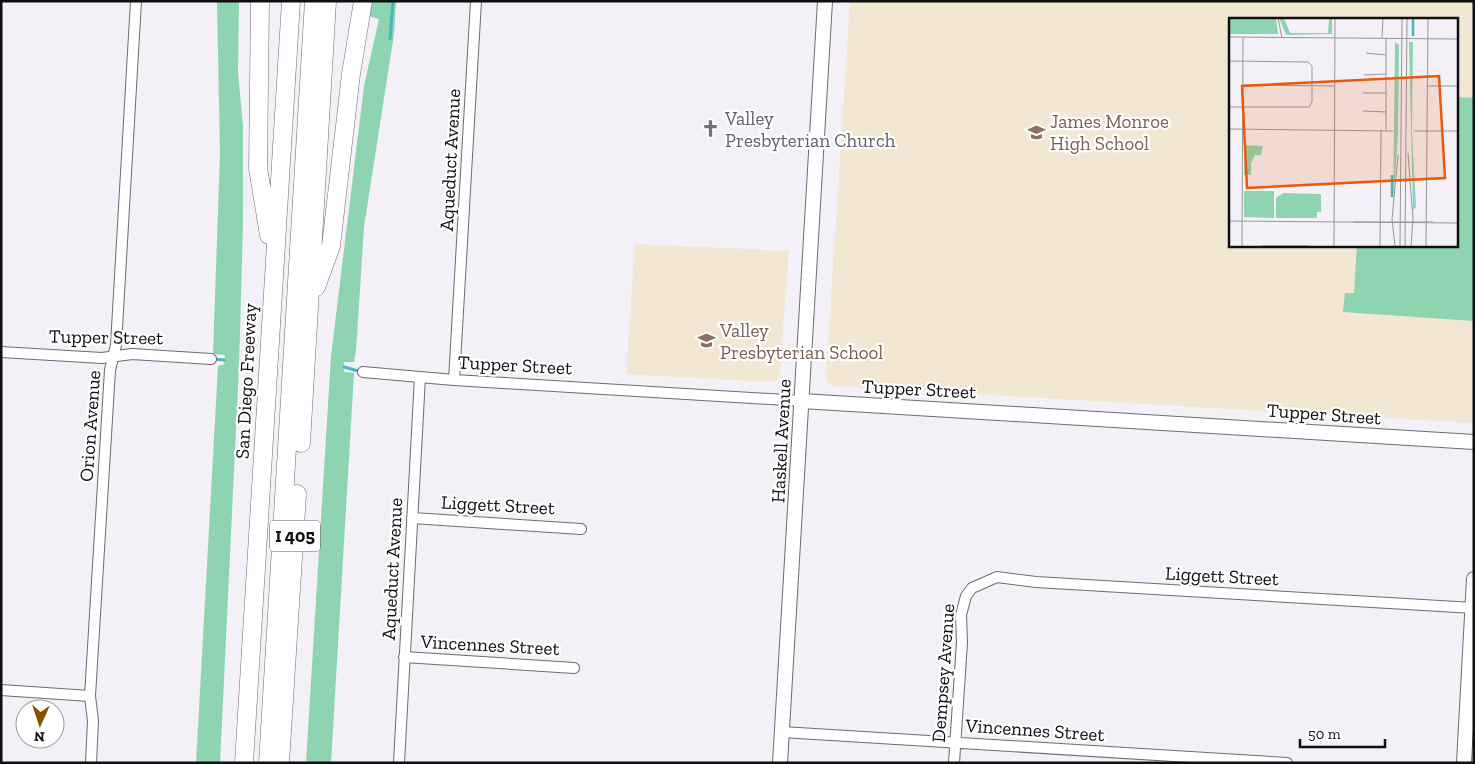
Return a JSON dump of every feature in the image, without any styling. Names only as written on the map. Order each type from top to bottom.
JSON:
[{"type":"highway","points":[[260,1],[258,168],[274,265]]},
{"type":"highway","name":"San Diego Freeway","points":[[244,763],[291,1]]},
{"type":"highway","points":[[268,763],[314,1]]},
{"type":"highway","name":"I 405","points":[[280,763],[327,1]]},
{"type":"highway","points":[[309,309],[331,246],[351,74],[363,1]]},
{"type":"highway","points":[[260,763],[303,45],[289,24]]},
{"type":"street","name":"Orion Avenue","points":[[91,763],[93,721],[90,696],[110,370],[114,356],[136,1]]},
{"type":"street","name":"Aqueduct Avenue","points":[[454,380],[476,1]]},
{"type":"street","name":"Haskell Avenue","points":[[780,763],[826,1]]},
{"type":"street","name":"Tupper Street","points":[[1,352],[102,358],[132,354],[211,358]]},
{"type":"street","name":"Tupper Street","points":[[363,372],[454,380],[1474,442]]},
{"type":"street","name":"Aqueduct Avenue","points":[[399,763],[420,377]]},
{"type":"street","name":"Liggett Street","points":[[412,518],[581,529]]},
{"type":"street","name":"Liggett Street","points":[[972,588],[997,577],[1008,577],[1036,582],[1473,608]]},
{"type":"street","points":[[1464,763],[1474,579]]},
{"type":"street","name":"Dempsey Avenue","points":[[954,763],[962,642],[961,615],[966,596],[972,588]]},
{"type":"street","name":"Vincennes Street","points":[[404,657],[574,668]]},
{"type":"street","points":[[1,690],[90,696]]},
{"type":"street","name":"Vincennes Street","points":[[782,732],[1287,763]]},
{"type":"shaded area","name":"James Monroe High School","points":[[850,1],[1474,1],[1474,418],[1471,423],[833,386],[826,379]]},
{"type":"shaded area","name":"Valley Presbyterian School","points":[[635,244],[789,251],[779,379],[770,382],[626,374]]},
{"type":"green space","points":[[217,1],[239,1],[238,73],[243,126],[243,224],[239,367],[220,763],[196,763],[218,366],[224,364],[225,355],[213,354],[220,154]]},
{"type":"green space","points":[[370,1],[396,1],[394,34],[364,227],[356,351],[354,362],[344,362],[344,372],[354,373],[331,763],[306,763],[331,356],[364,86],[379,19],[368,16]]},
{"type":"green space","points":[[1458,97],[1474,98],[1474,321],[1343,312],[1345,293],[1354,293],[1357,246],[1458,246]]},
{"type":"waterway","points":[[390,39],[393,1]]},
{"type":"waterway","points":[[214,359],[224,360]]},
{"type":"waterway","points":[[344,367],[362,372]]},
{"type":"place","name":"Valley Presbyterian Church","points":[[711,129]]},
{"type":"place","name":"James Monroe High School","points":[[1036,132]]},
{"type":"place","name":"Valley Presbyterian School","points":[[706,341]]}]
